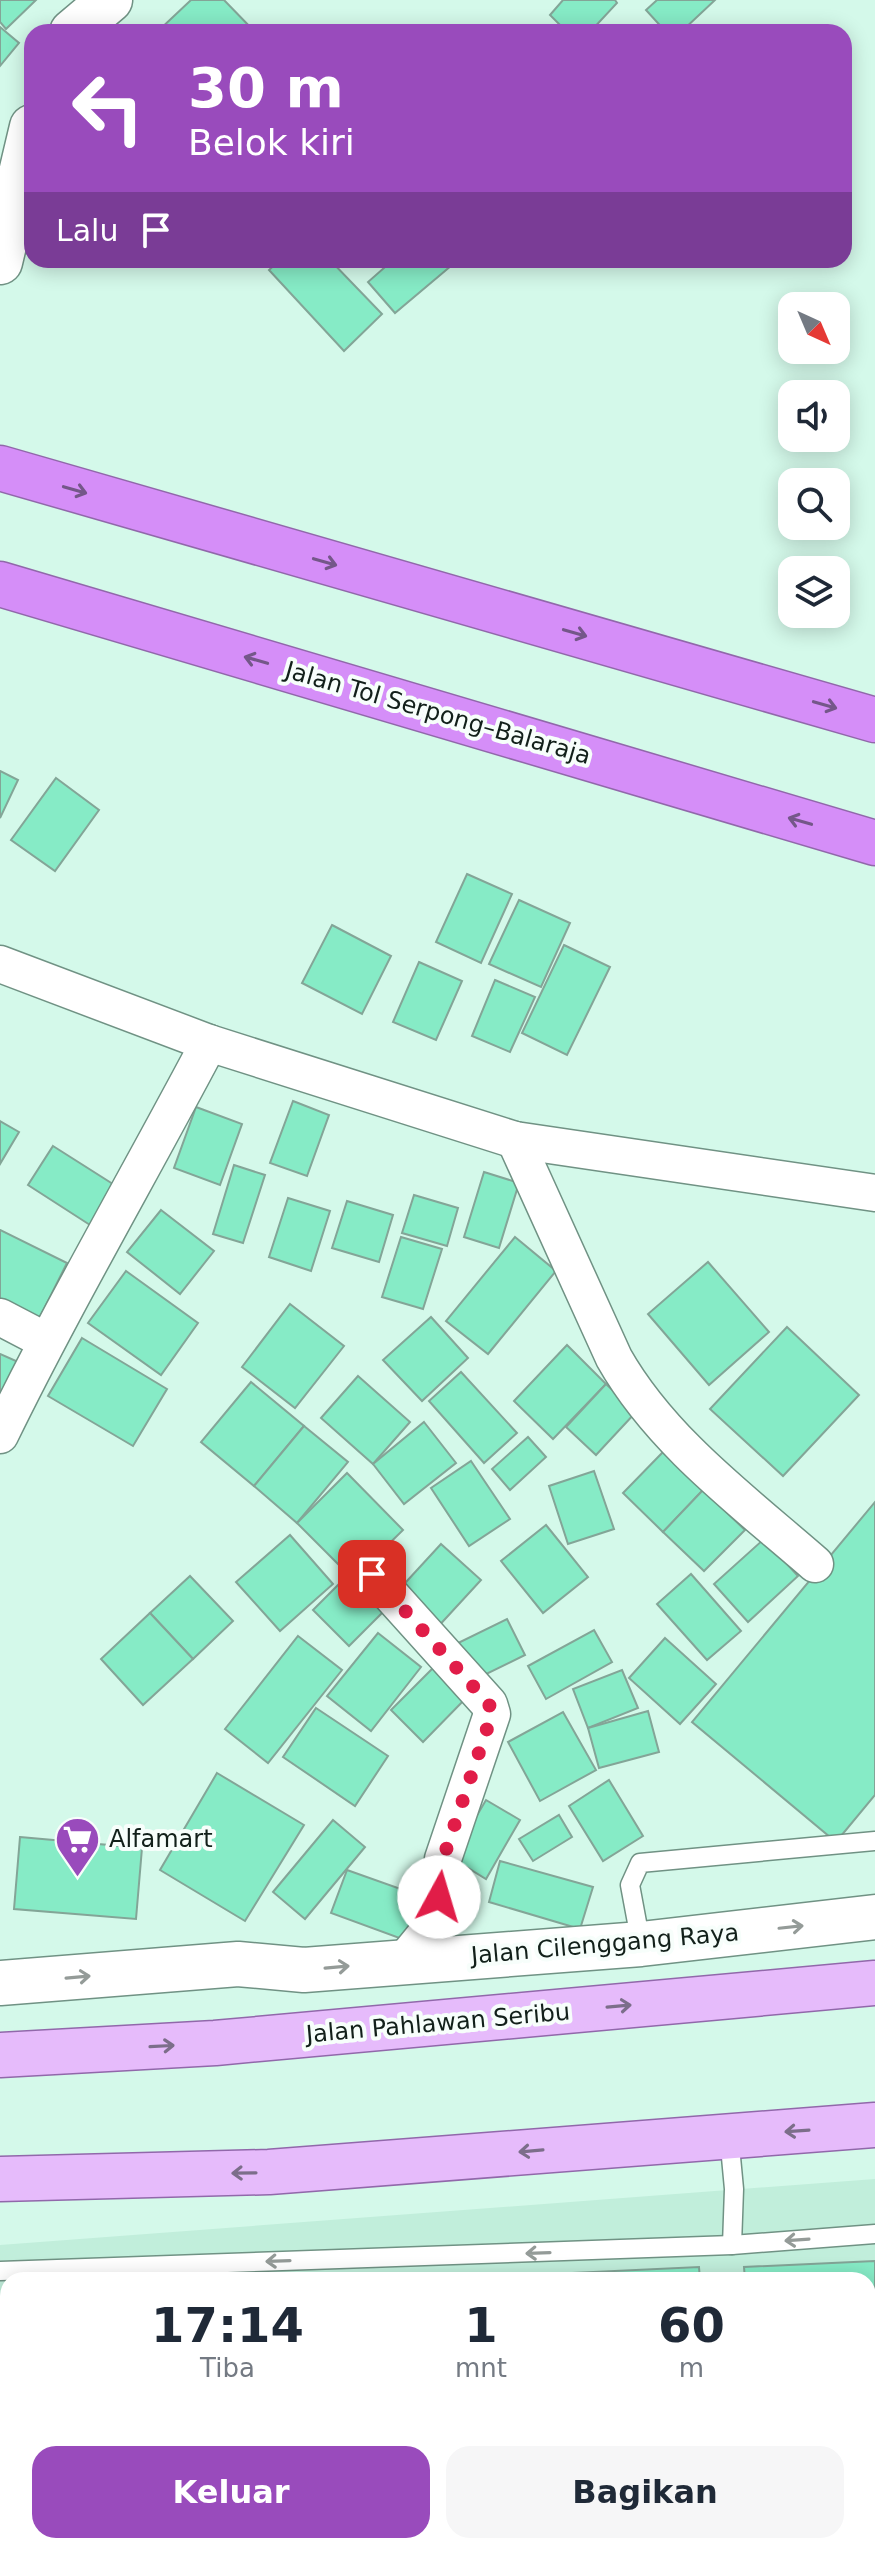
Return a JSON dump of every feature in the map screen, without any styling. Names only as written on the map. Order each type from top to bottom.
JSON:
[{"type":"highway","points":[[0,468],[875,720]]},
{"type":"highway","name":"Jalan Tol Serpong–Balaraja","points":[[0,584],[875,843]]},
{"type":"main road","name":"Jalan Pahlawan Seribu","points":[[0,2055],[215,2043],[875,1983]]},
{"type":"main road","points":[[0,2179],[269,2172],[875,2125]]},
{"type":"street","points":[[82,24],[110,0]]},
{"type":"street","points":[[0,262],[7,214],[24,155]]},
{"type":"street","points":[[0,964],[209,1043],[515,1140],[875,1193]]},
{"type":"street","points":[[0,1435],[46,1341],[88,1270],[209,1043]]},
{"type":"street","points":[[515,1140],[592,1311],[632,1390],[661,1424],[815,1564]]},
{"type":"street","points":[[0,1317],[46,1341]]},
{"type":"street","points":[[372,1574],[489,1704],[492,1714],[443,1859],[439,1897],[425,1935],[403,1962]]},
{"type":"street","name":"Jalan Cilenggang Raya","points":[[0,1983],[238,1964],[304,1970],[641,1944],[875,1917]]},
{"type":"lane","points":[[641,1944],[630,1885],[640,1863],[875,1841]]},
{"type":"lane","points":[[729,2136],[734,2189],[732,2245]]},
{"type":"lane","points":[[0,2271],[732,2245],[875,2234]]},
{"type":"shaded area","points":[[875,2179],[875,2272],[0,2272],[0,2245]]},
{"type":"building","points":[[0,0],[36,0],[6,29],[0,22]]},
{"type":"building","points":[[191,0],[224,0],[247,24],[166,24]]},
{"type":"building","points":[[563,0],[615,0],[617,3],[597,24],[559,24],[550,15]]},
{"type":"building","points":[[657,0],[715,0],[690,24],[659,24],[646,10]]},
{"type":"building","points":[[0,27],[19,43],[0,66]]},
{"type":"building","points":[[338,268],[382,314],[344,351],[269,270]]},
{"type":"building","points":[[384,268],[448,268],[395,313],[368,282]]},
{"type":"building","points":[[0,771],[18,780],[0,818]]},
{"type":"building","points":[[56,778],[99,810],[55,871],[11,840]]},
{"type":"building","points":[[467,874],[512,894],[481,963],[436,942]]},
{"type":"building","points":[[519,900],[570,923],[541,987],[489,964]]},
{"type":"building","points":[[332,925],[391,956],[362,1014],[302,983]]},
{"type":"building","points":[[564,945],[610,967],[567,1055],[522,1033]]},
{"type":"building","points":[[419,962],[462,981],[436,1040],[393,1022]]},
{"type":"building","points":[[495,980],[535,997],[510,1052],[472,1036]]},
{"type":"building","points":[[293,1101],[329,1115],[307,1176],[270,1163]]},
{"type":"building","points":[[196,1107],[242,1124],[220,1185],[174,1168]]},
{"type":"building","points":[[0,1121],[19,1132],[0,1164]]},
{"type":"building","points":[[53,1146],[116,1186],[90,1225],[28,1185]]},
{"type":"building","points":[[234,1165],[265,1175],[243,1243],[213,1234]]},
{"type":"building","points":[[484,1172],[519,1183],[499,1248],[464,1237]]},
{"type":"building","points":[[414,1195],[458,1208],[447,1246],[402,1233]]},
{"type":"building","points":[[288,1198],[330,1211],[311,1271],[269,1257]]},
{"type":"building","points":[[347,1201],[393,1215],[379,1262],[332,1248]]},
{"type":"building","points":[[161,1210],[214,1251],[180,1294],[127,1252]]},
{"type":"building","points":[[0,1230],[67,1263],[38,1321],[0,1302]]},
{"type":"building","points":[[401,1237],[442,1249],[423,1309],[382,1297]]},
{"type":"building","points":[[515,1237],[556,1271],[488,1354],[446,1321]]},
{"type":"building","points":[[708,1262],[769,1332],[709,1385],[648,1314]]},
{"type":"building","points":[[126,1271],[198,1323],[161,1375],[88,1323]]},
{"type":"building","points":[[290,1304],[344,1346],[295,1408],[242,1367]]},
{"type":"building","points":[[431,1317],[468,1358],[422,1401],[383,1360]]},
{"type":"building","points":[[787,1327],[859,1395],[783,1476],[710,1409]]},
{"type":"building","points":[[82,1338],[167,1389],[133,1446],[48,1396]]},
{"type":"building","points":[[567,1345],[606,1384],[553,1439],[514,1401]]},
{"type":"building","points":[[0,1354],[25,1365],[0,1404]]},
{"type":"building","points":[[461,1372],[517,1433],[484,1463],[429,1401]]},
{"type":"building","points":[[358,1376],[410,1422],[373,1464],[321,1418]]},
{"type":"building","points":[[251,1382],[304,1426],[254,1486],[201,1442]]},
{"type":"building","points":[[606,1384],[636,1412],[596,1455],[566,1427]]},
{"type":"building","points":[[424,1422],[456,1463],[404,1504],[373,1464]]},
{"type":"building","points":[[304,1426],[348,1462],[297,1523],[254,1486]]},
{"type":"building","points":[[528,1437],[546,1457],[510,1490],[492,1469]]},
{"type":"building","points":[[663,1452],[703,1490],[663,1532],[623,1493]]},
{"type":"building","points":[[471,1461],[510,1519],[469,1546],[431,1488]]},
{"type":"building","points":[[594,1471],[614,1529],[568,1544],[549,1486]]},
{"type":"building","points":[[347,1473],[403,1530],[353,1579],[297,1523]]},
{"type":"building","points":[[703,1490],[745,1530],[704,1571],[663,1532]]},
{"type":"building","points":[[875,1502],[875,1795],[836,1842],[692,1722]]},
{"type":"building","points":[[546,1525],[588,1577],[543,1613],[501,1561]]},
{"type":"building","points":[[290,1535],[333,1584],[280,1631],[236,1582]]},
{"type":"building","points":[[764,1539],[798,1576],[748,1622],[714,1584]]},
{"type":"building","points":[[441,1544],[481,1580],[435,1630],[395,1594]]},
{"type":"building","points":[[691,1574],[741,1631],[707,1660],[657,1604]]},
{"type":"building","points":[[190,1576],[233,1621],[193,1659],[150,1613]]},
{"type":"building","points":[[347,1576],[384,1611],[349,1646],[313,1610]]},
{"type":"building","points":[[150,1613],[193,1659],[143,1705],[101,1659]]},
{"type":"building","points":[[507,1619],[525,1655],[472,1681],[454,1645]]},
{"type":"building","points":[[594,1630],[612,1662],[546,1699],[528,1666]]},
{"type":"building","points":[[378,1633],[421,1667],[371,1731],[327,1696]]},
{"type":"building","points":[[298,1636],[342,1670],[268,1763],[225,1729]]},
{"type":"building","points":[[665,1638],[716,1684],[680,1724],[629,1678]]},
{"type":"building","points":[[439,1662],[471,1693],[423,1742],[391,1710]]},
{"type":"building","points":[[622,1670],[638,1708],[588,1728],[573,1689]]},
{"type":"building","points":[[316,1708],[388,1756],[355,1806],[283,1757]]},
{"type":"building","points":[[648,1711],[659,1752],[599,1768],[588,1728]]},
{"type":"building","points":[[563,1712],[596,1770],[540,1801],[508,1742]]},
{"type":"building","points":[[217,1773],[304,1825],[245,1921],[160,1870]]},
{"type":"building","points":[[609,1780],[643,1836],[603,1861],[569,1806]]},
{"type":"building","points":[[486,1800],[520,1820],[486,1879],[452,1858]]},
{"type":"building","points":[[559,1815],[572,1837],[533,1861],[519,1839]]},
{"type":"building","points":[[333,1820],[365,1847],[305,1919],[273,1892]]},
{"type":"building","name":"Alfamart","points":[[20,1837],[142,1848],[136,1919],[14,1909]]},
{"type":"building","points":[[500,1861],[593,1887],[580,1929],[489,1902]]},
{"type":"building","points":[[347,1870],[429,1899],[413,1943],[331,1913]]},
{"type":"building","points":[[875,2261],[875,2272],[744,2272],[744,2267]]},
{"type":"building","points":[[699,2267],[699,2272],[592,2272]]},
{"type":"place","name":"Alfamart","points":[[78,1878]]},
{"type":"route","points":[[372,1574],[489,1704],[492,1714],[491,1725],[443,1859],[439,1897]]}]
